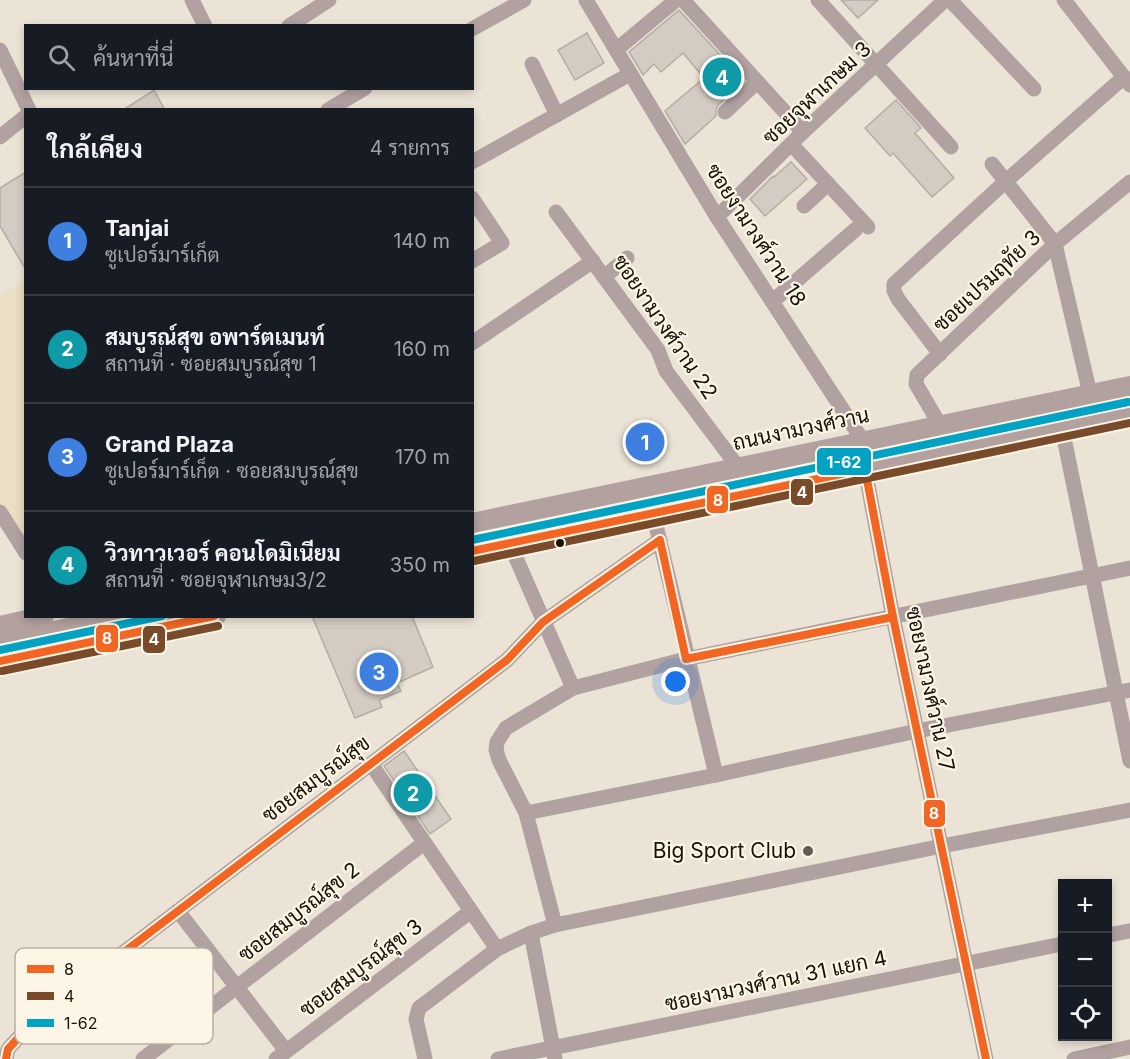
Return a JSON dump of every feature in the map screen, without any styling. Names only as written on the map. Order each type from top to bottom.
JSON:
[{"type":"main road","name":"ถนนงามวงศ์วาน","points":[[475,522],[1130,386]]},
{"type":"main road","points":[[474,550],[1130,412]]},
{"type":"main road","points":[[0,613],[24,607]]},
{"type":"main road","points":[[0,626],[35,618]]},
{"type":"main road","points":[[1,656],[117,618]]},
{"type":"main road","points":[[1,656],[205,618]]},
{"type":"street","points":[[192,0],[204,24]]},
{"type":"street","points":[[292,24],[329,0]]},
{"type":"street","points":[[474,28],[524,0]]},
{"type":"street","name":"ซอยงามวงศ์วาน 18","points":[[586,0],[717,217],[863,441]]},
{"type":"street","points":[[683,0],[803,132]]},
{"type":"street","points":[[818,0],[951,147]]},
{"type":"street","name":"ซอยจุฬาเกษม 3","points":[[717,217],[803,132],[945,0]]},
{"type":"street","points":[[950,0],[1034,89]]},
{"type":"street","points":[[940,354],[898,299],[894,291],[894,284],[1006,181],[1127,81],[1064,0]]},
{"type":"street","points":[[616,50],[667,3]]},
{"type":"street","points":[[2,57],[28,108]]},
{"type":"street","points":[[532,64],[557,115]]},
{"type":"street","points":[[474,161],[630,74]]},
{"type":"street","points":[[724,112],[757,82]]},
{"type":"street","points":[[331,108],[362,90]]},
{"type":"street","points":[[0,137],[24,118]]},
{"type":"street","points":[[772,301],[862,228],[828,184],[792,145]]},
{"type":"street","points":[[992,164],[1055,244],[1090,394]]},
{"type":"street","name":"ซอยเปรมฤทัย 3","points":[[940,425],[916,384],[916,379],[1055,244],[1130,182]]},
{"type":"street","points":[[804,206],[828,184]]},
{"type":"street","points":[[474,201],[502,243],[474,260]]},
{"type":"street","name":"ซอยงามวงศ์วาน 22","points":[[556,212],[658,351],[666,371],[738,467]]},
{"type":"street","points":[[604,277],[627,258]]},
{"type":"street","points":[[474,342],[593,261]]},
{"type":"street","points":[[1062,428],[1092,576],[1123,691],[1130,761]]},
{"type":"street","name":"ซอยงามวงศ์วาน 27","points":[[865,469],[893,617],[986,1059]]},
{"type":"street","points":[[0,512],[24,550]]},
{"type":"street","points":[[653,513],[686,659],[716,775]]},
{"type":"street","name":"ซอยสมบูรณ์สุข","points":[[129,948],[507,660],[543,622],[660,540]]},
{"type":"street","points":[[509,542],[573,688]]},
{"type":"street","points":[[555,925],[526,813],[496,750],[497,742],[506,728],[573,688],[686,659],[1130,568]]},
{"type":"street","points":[[526,813],[716,775],[917,730],[1123,691]]},
{"type":"street","points":[[371,764],[497,950]]},
{"type":"street","points":[[425,1059],[416,1019],[419,1008],[497,950],[531,933],[555,925],[1130,810]]},
{"type":"street","name":"ซอยสมบูรณ์สุข 2","points":[[213,1005],[424,843]]},
{"type":"street","points":[[178,911],[206,948]]},
{"type":"street","name":"ซอยสมบูรณ์สุข 3","points":[[281,1055],[471,911]]},
{"type":"street","points":[[1112,934],[1130,931]]},
{"type":"street","points":[[531,933],[554,1054]]},
{"type":"street","name":"ซอยงามวงศ์วาน 31 แยก 4","points":[[498,1059],[554,1054],[1058,945]]},
{"type":"street","points":[[213,957],[281,1055]]},
{"type":"street","name":"ซอยสมบูรณ์สุข","points":[[6,1059],[8,1049],[15,1041]]},
{"type":"street","name":"ซอยสมบูรณ์สุข 2","points":[[143,1059],[162,1044]]},
{"type":"street","points":[[1074,1059],[1130,1047]]},
{"type":"shaded area","points":[[24,279],[24,539],[0,501],[0,297]]},
{"type":"building","points":[[841,0],[878,0],[858,18]]},
{"type":"building","points":[[679,10],[744,81],[718,105],[716,116],[685,144],[665,111],[704,78],[683,53],[661,72],[654,64],[643,75],[629,52]]},
{"type":"building","points":[[587,33],[604,63],[575,80],[558,50]]},
{"type":"building","points":[[154,90],[164,108],[126,108]]},
{"type":"building","points":[[896,100],[921,128],[915,133],[954,178],[932,197],[893,153],[890,156],[865,128]]},
{"type":"building","points":[[791,162],[807,179],[765,216],[750,199]]},
{"type":"building","points":[[24,173],[24,267],[0,226],[0,188]]},
{"type":"building","points":[[313,618],[413,618],[433,667],[397,683],[401,691],[379,700],[382,707],[355,718]]},
{"type":"building","points":[[404,751],[451,819],[430,834],[384,766]]},
{"type":"transit line","name":"1-62","points":[[474,540],[1128,402]]},
{"type":"transit line","name":"4","points":[[474,561],[1130,423]]},
{"type":"transit line","name":"8","points":[[474,551],[865,469],[893,617],[986,1059]]},
{"type":"transit line","name":"8","points":[[129,948],[507,660],[543,622],[660,540],[686,659],[893,617]]},
{"type":"transit line","name":"1-62","points":[[0,650],[152,618]]},
{"type":"transit line","name":"8","points":[[0,661],[204,618]]},
{"type":"transit line","name":"4","points":[[2,671],[218,626]]},
{"type":"transit line","name":"8","points":[[6,1059],[8,1049],[15,1041]]},
{"type":"place","name":"วิวทาวเวอร์ คอนโดมิเนียม","points":[[722,77]]},
{"type":"place","name":"Tanjai","points":[[645,442]]},
{"type":"place","name":"Grand Plaza","points":[[379,672]]},
{"type":"place","name":"สมบูรณ์สุข อพาร์ตเมนท์","points":[[413,793]]},
{"type":"place","name":"Big Sport Club","points":[[808,851]]}]
